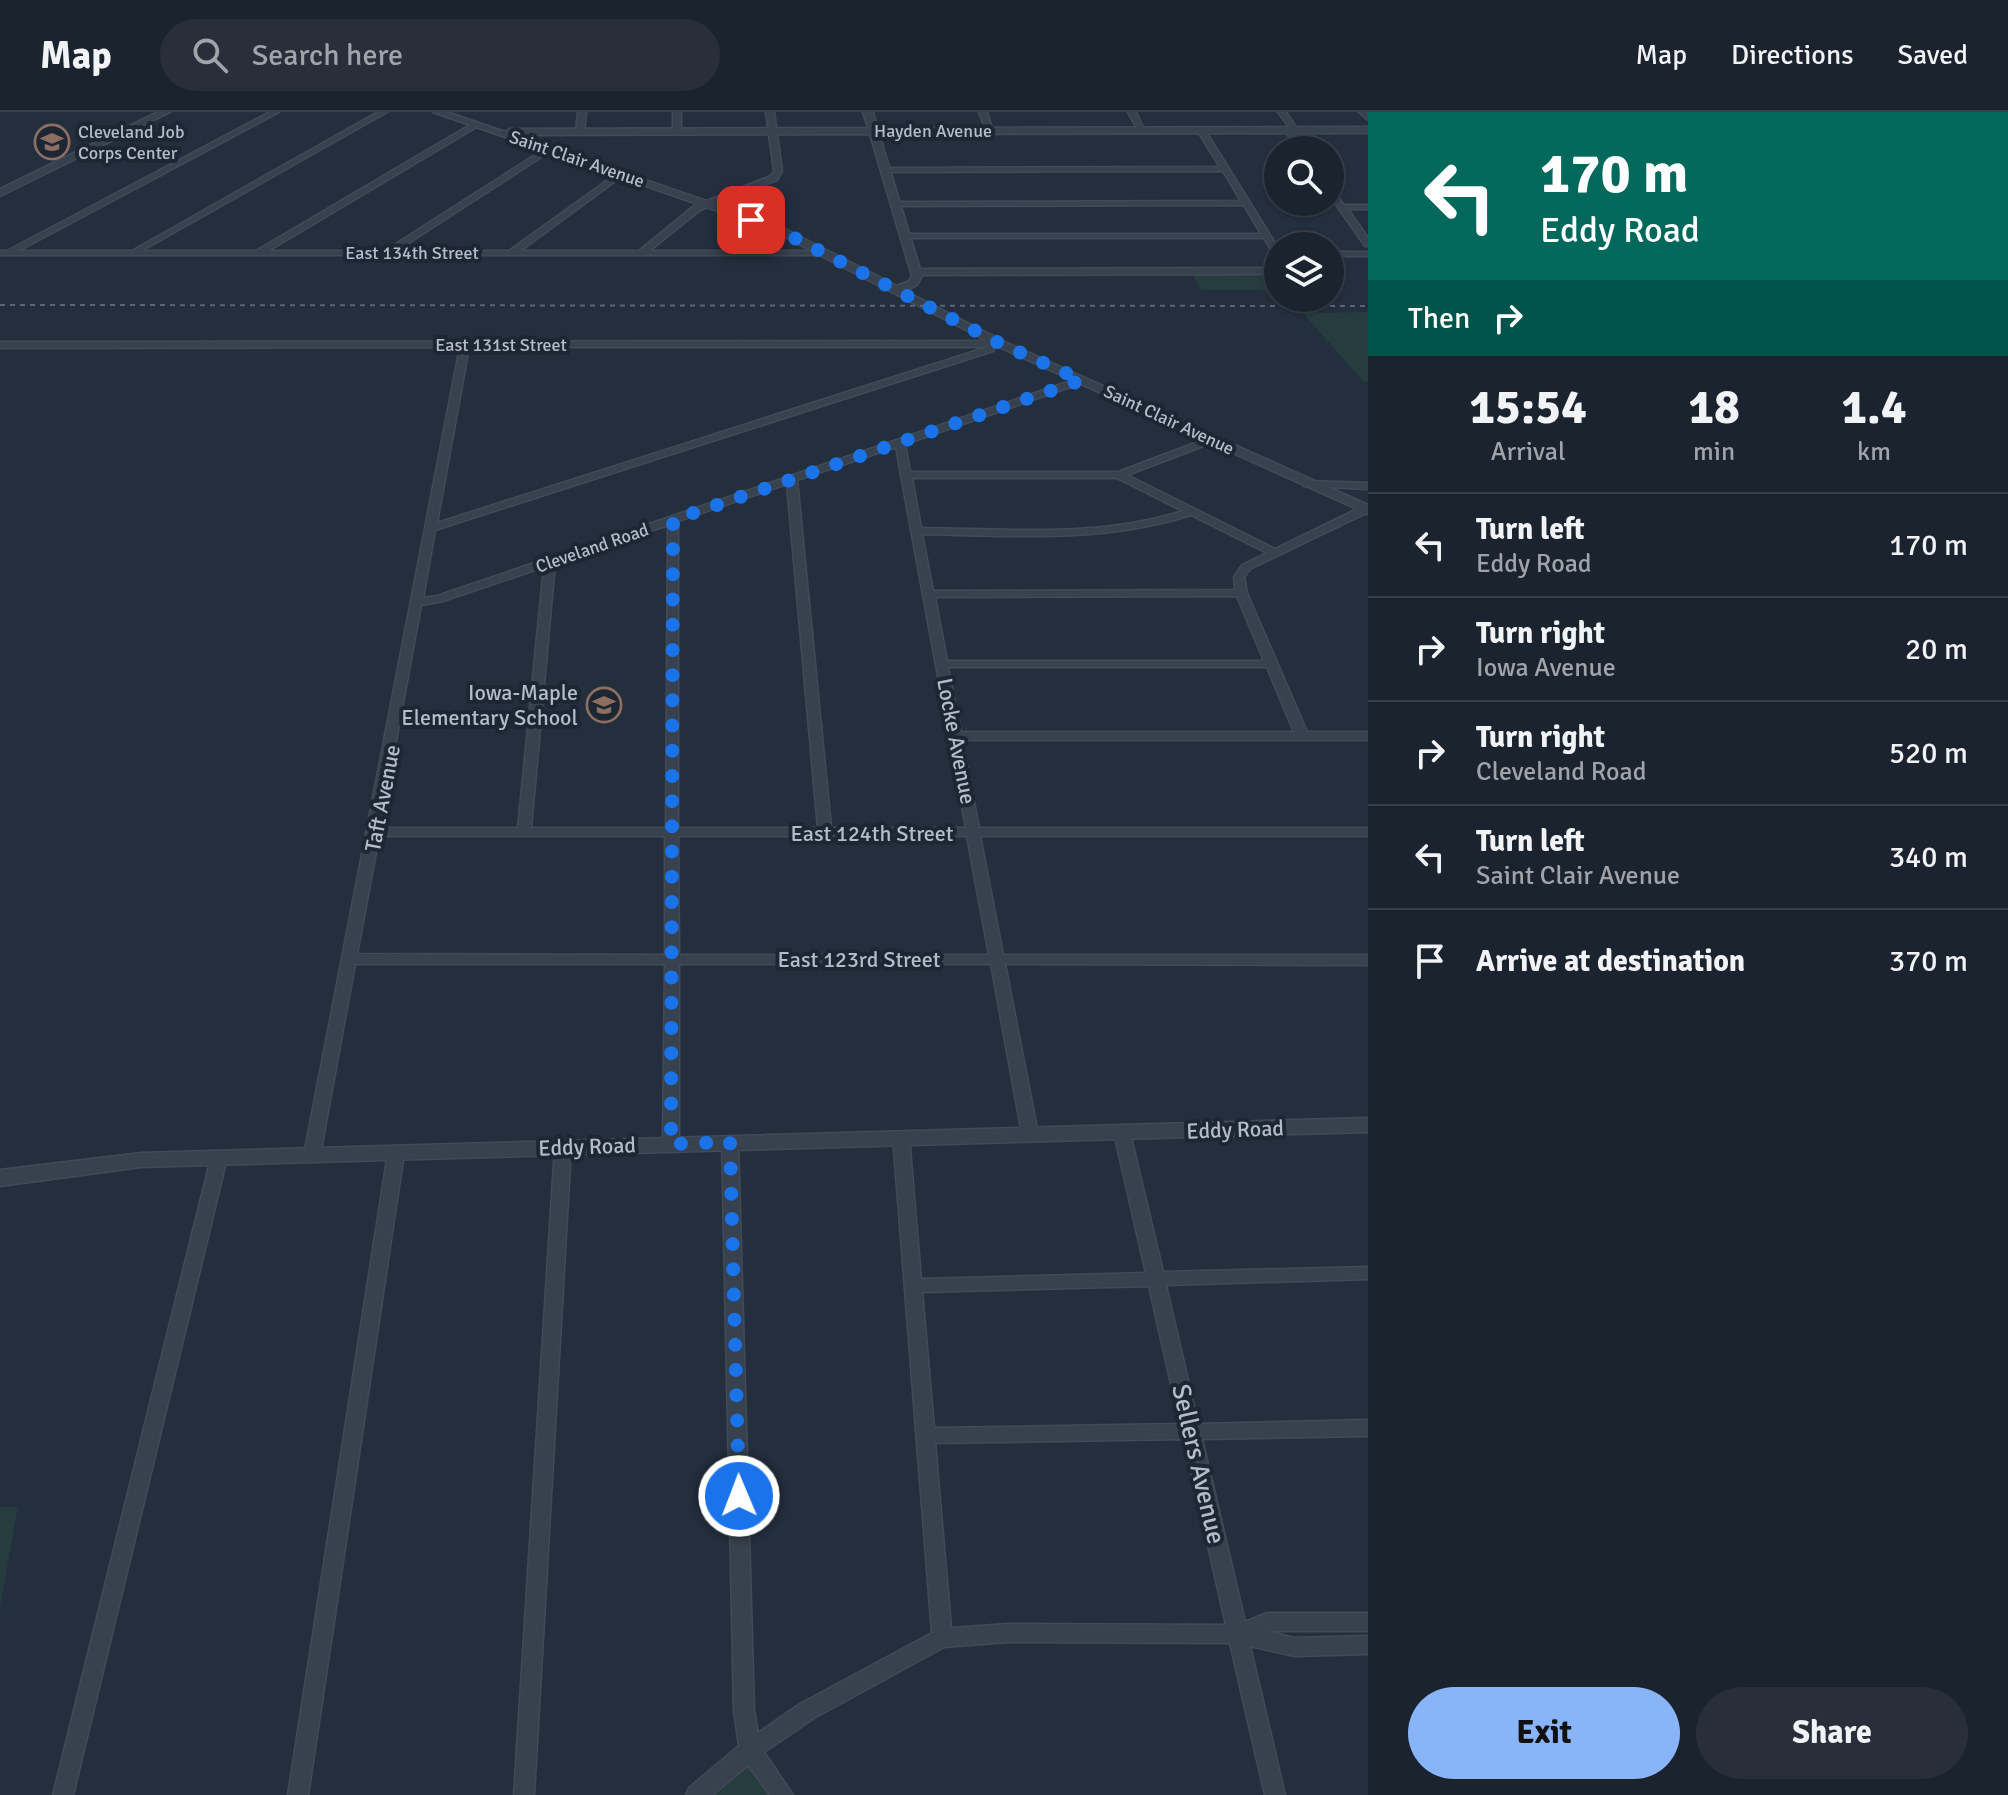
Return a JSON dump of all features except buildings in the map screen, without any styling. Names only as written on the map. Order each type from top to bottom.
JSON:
[{"type":"street","points":[[0,193],[165,112]]},
{"type":"street","points":[[3,253],[275,112]]},
{"type":"street","points":[[133,252],[383,112]]},
{"type":"street","name":"Saint Clair Avenue","points":[[438,112],[773,227],[1001,344],[1367,510]]},
{"type":"street","points":[[580,131],[582,112]]},
{"type":"street","points":[[677,112],[677,131]]},
{"type":"street","points":[[641,253],[706,204],[774,178],[778,171],[770,112]]},
{"type":"street","points":[[868,112],[917,272],[913,283],[898,290]]},
{"type":"street","points":[[983,112],[990,130]]},
{"type":"street","points":[[1132,112],[1142,130]]},
{"type":"street","points":[[1282,112],[1294,136]]},
{"type":"street","points":[[1363,112],[1368,118]]},
{"type":"street","points":[[258,253],[475,124]]},
{"type":"street","points":[[1201,130],[1264,233]]},
{"type":"street","name":"Hayden Avenue","points":[[499,132],[1368,130]]},
{"type":"street","points":[[527,142],[535,134],[547,131]]},
{"type":"street","points":[[387,253],[546,150]]},
{"type":"street","points":[[886,170],[1224,169]]},
{"type":"street","points":[[510,253],[619,174]]},
{"type":"street","points":[[896,204],[1247,203]]},
{"type":"street","points":[[1344,207],[1368,207]]},
{"type":"street","points":[[1344,208],[1368,244]]},
{"type":"street","points":[[906,236],[1264,236]]},
{"type":"street","name":"East 134th Street","points":[[3,253],[823,253]]},
{"type":"street","points":[[1344,254],[1368,254]]},
{"type":"street","points":[[917,272],[1264,271]]},
{"type":"street","points":[[432,528],[1001,344]]},
{"type":"street","name":"East 131st Street","points":[[0,345],[1001,344]]},
{"type":"street","name":"Taft Avenue","points":[[312,1155],[465,345]]},
{"type":"street","name":"Cleveland Road","points":[[418,602],[550,562],[1082,380]]},
{"type":"street","points":[[906,475],[1119,475],[1211,440]]},
{"type":"street","name":"Locke Avenue","points":[[900,443],[1030,1134]]},
{"type":"street","points":[[1119,475],[1274,552]]},
{"type":"street","points":[[792,480],[825,833]]},
{"type":"street","points":[[1308,484],[1368,486]]},
{"type":"street","points":[[1302,736],[1241,593],[1239,577],[1246,567],[1274,552],[1367,510]]},
{"type":"street","points":[[917,531],[1112,531],[1159,524],[1189,512]]},
{"type":"street","points":[[671,1144],[673,520]]},
{"type":"street","points":[[524,832],[550,562]]},
{"type":"street","points":[[930,594],[1241,593]]},
{"type":"street","points":[[942,664],[1272,664]]},
{"type":"street","points":[[956,736],[1368,736]]},
{"type":"street","name":"East 124th Street","points":[[375,832],[1368,832]]},
{"type":"street","name":"East 123rd Street","points":[[350,959],[1368,960]]},
{"type":"street","name":"Eddy Road","points":[[0,1178],[127,1161],[1368,1125]]},
{"type":"street","name":"Sellers Avenue","points":[[1122,1133],[1275,1795]]},
{"type":"street","points":[[901,1137],[928,1436],[942,1638]]},
{"type":"street","points":[[730,1142],[744,1710],[750,1750],[783,1795]]},
{"type":"street","points":[[524,1795],[563,1147]]},
{"type":"street","points":[[298,1795],[396,1153]]},
{"type":"street","points":[[63,1795],[219,1158]]},
{"type":"street","points":[[914,1286],[1368,1273]]},
{"type":"street","points":[[928,1436],[1368,1428]]},
{"type":"street","points":[[1239,1634],[1267,1622],[1368,1622]]},
{"type":"street","points":[[696,1795],[750,1750],[807,1711],[942,1638],[1008,1633],[1239,1634],[1294,1647],[1368,1645]]},
{"type":"green space","points":[[1191,271],[1264,271],[1264,290],[1201,290]]},
{"type":"green space","points":[[1368,312],[1368,382],[1364,382],[1303,313]]},
{"type":"green space","points":[[0,1507],[18,1507],[0,1607]]},
{"type":"green space","points":[[750,1750],[783,1795],[696,1795]]},
{"type":"railway","points":[[0,305],[1368,306]]},
{"type":"place","name":"Cleveland Job Corps Center","points":[[52,142]]},
{"type":"place","name":"Iowa-Maple Elementary School","points":[[604,705]]},
{"type":"route","points":[[739,1496],[730,1142],[671,1144],[673,520],[1082,380],[1001,344],[773,227],[751,220]]}]
